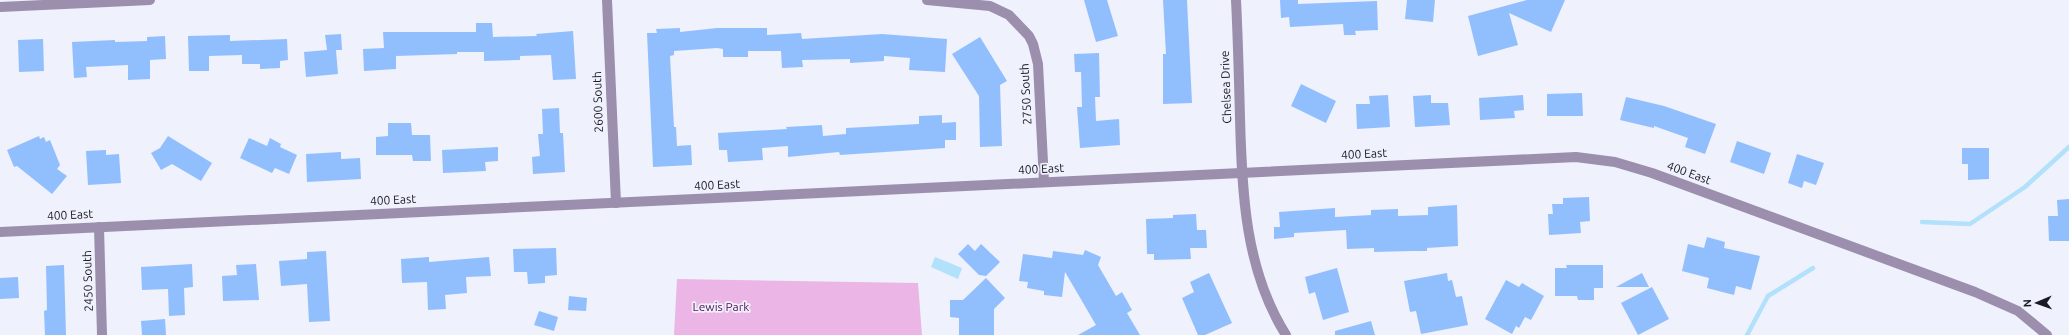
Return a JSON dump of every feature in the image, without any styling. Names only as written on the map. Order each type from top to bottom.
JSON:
[{"type":"street","points":[[0,7],[150,0]]},
{"type":"street","name":"2600 South","points":[[607,0],[616,203]]},
{"type":"street","name":"2750 South","points":[[927,0],[980,4],[1009,15],[1028,36],[1036,54],[1044,182]]},
{"type":"street","name":"Chelsea Drive","points":[[1236,0],[1242,173],[1248,231],[1253,255],[1267,298],[1286,335]]},
{"type":"street","name":"400 East","points":[[0,232],[1576,157],[1616,162],[1652,173],[1990,298],[2018,311],[2047,335]]},
{"type":"street","name":"2450 South","points":[[99,227],[102,335]]},
{"type":"green space","name":"Lewis Park","points":[[677,279],[918,283],[922,335],[674,335]]},
{"type":"water","points":[[935,257],[962,268],[958,279],[931,267]]},
{"type":"building","points":[[1084,0],[1107,0],[1118,36],[1096,42]]},
{"type":"building","points":[[1163,0],[1187,0],[1192,103],[1163,104],[1163,54],[1166,54]]},
{"type":"building","points":[[1280,0],[1298,0],[1298,4],[1377,1],[1378,30],[1355,31],[1356,35],[1344,35],[1343,24],[1290,27],[1289,17],[1281,18]]},
{"type":"building","points":[[1407,0],[1435,0],[1433,22],[1405,19]]},
{"type":"building","points":[[1527,0],[1565,0],[1551,32],[1509,13],[1518,45],[1478,56],[1468,16]]},
{"type":"building","points":[[476,23],[492,23],[493,37],[537,36],[536,34],[573,31],[576,79],[553,80],[551,55],[520,56],[520,60],[484,61],[484,52],[457,52],[457,54],[396,56],[396,69],[364,71],[363,49],[384,48],[383,32],[476,32]]},
{"type":"building","points":[[680,28],[680,32],[717,28],[767,28],[767,35],[801,33],[802,39],[882,34],[947,39],[945,72],[909,70],[910,58],[884,56],[884,61],[850,63],[850,59],[802,60],[803,67],[782,68],[781,51],[748,51],[748,57],[723,57],[723,49],[717,48],[674,51],[674,55],[670,56],[674,127],[676,127],[677,146],[691,145],[692,165],[653,167],[647,33],[657,33],[656,29]]},
{"type":"building","points":[[341,34],[342,50],[336,50],[338,74],[306,77],[304,52],[327,50],[325,35]]},
{"type":"building","points":[[230,35],[230,41],[287,39],[288,60],[280,61],[280,68],[260,69],[260,64],[242,64],[242,55],[209,56],[209,71],[189,71],[188,36]]},
{"type":"building","points":[[165,36],[166,59],[150,60],[150,79],[128,80],[128,65],[86,67],[87,77],[74,78],[72,42],[115,40],[115,42],[147,41],[147,37]]},
{"type":"building","points":[[980,37],[1007,81],[1000,85],[1002,146],[980,147],[979,96],[952,54]]},
{"type":"building","points":[[43,39],[44,71],[19,72],[18,40]]},
{"type":"building","points":[[1099,53],[1100,97],[1095,97],[1096,121],[1119,119],[1120,145],[1080,148],[1077,107],[1082,107],[1081,72],[1075,72],[1074,54]]},
{"type":"building","points":[[1301,84],[1336,101],[1326,123],[1291,106]]},
{"type":"building","points":[[1582,93],[1583,116],[1547,116],[1547,94]]},
{"type":"building","points":[[1388,95],[1390,127],[1357,129],[1356,104],[1370,104],[1369,96]]},
{"type":"building","points":[[1431,95],[1431,103],[1448,103],[1450,125],[1415,127],[1413,96]]},
{"type":"building","points":[[1523,95],[1524,110],[1514,111],[1515,118],[1480,120],[1479,98]]},
{"type":"building","points":[[1626,97],[1664,106],[1716,124],[1705,154],[1685,147],[1688,138],[1654,126],[1654,128],[1620,120]]},
{"type":"building","points":[[559,108],[560,133],[563,133],[565,172],[533,174],[532,157],[540,156],[538,134],[543,134],[542,109]]},
{"type":"building","points":[[942,115],[942,123],[956,122],[956,140],[945,140],[945,148],[840,155],[839,152],[788,157],[788,146],[762,148],[763,160],[728,162],[727,150],[719,150],[718,133],[787,129],[786,127],[822,125],[823,136],[846,134],[846,128],[919,124],[919,116]]},
{"type":"building","points":[[388,123],[411,123],[412,135],[430,135],[431,161],[413,161],[412,155],[376,155],[376,137],[388,136]]},
{"type":"building","points":[[39,136],[40,139],[44,137],[46,142],[50,140],[60,165],[57,169],[67,176],[52,194],[17,166],[14,167],[7,150]]},
{"type":"building","points":[[168,136],[212,163],[201,181],[172,164],[161,170],[151,153],[160,148]]},
{"type":"building","points":[[249,138],[267,146],[270,138],[281,144],[280,147],[297,155],[289,174],[275,168],[272,173],[240,158]]},
{"type":"building","points":[[1737,141],[1771,153],[1764,174],[1730,162]]},
{"type":"building","points":[[498,147],[498,161],[485,162],[486,171],[443,173],[442,150]]},
{"type":"building","points":[[1962,148],[1989,148],[1989,179],[1968,180],[1968,164],[1962,164]]},
{"type":"building","points":[[106,150],[106,155],[119,154],[121,183],[88,185],[86,151]]},
{"type":"building","points":[[341,152],[341,159],[360,158],[361,179],[307,182],[306,154]]},
{"type":"building","points":[[1797,154],[1824,163],[1816,185],[1804,181],[1802,188],[1788,183]]},
{"type":"building","points":[[1589,197],[1590,221],[1580,222],[1581,233],[1549,235],[1548,214],[1553,214],[1552,204],[1563,204],[1563,198]]},
{"type":"building","points":[[2069,199],[2069,241],[2049,241],[2048,216],[2058,216],[2057,200]]},
{"type":"building","points":[[1457,205],[1458,246],[1427,248],[1427,251],[1374,252],[1374,248],[1347,249],[1346,230],[1294,233],[1294,237],[1274,239],[1274,227],[1280,227],[1279,212],[1335,208],[1335,217],[1371,215],[1371,210],[1398,209],[1398,216],[1428,215],[1428,207]]},
{"type":"building","points":[[1196,214],[1197,230],[1206,230],[1207,248],[1190,248],[1191,259],[1154,260],[1154,254],[1147,254],[1146,219],[1173,218],[1173,215]]},
{"type":"building","points":[[1707,237],[1725,242],[1724,248],[1760,256],[1751,290],[1736,286],[1734,295],[1707,288],[1709,278],[1682,271],[1688,244],[1704,248]]},
{"type":"building","points":[[968,244],[975,251],[981,244],[1000,262],[986,276],[979,275],[958,254]]},
{"type":"building","points":[[556,248],[557,275],[545,276],[545,283],[528,284],[527,272],[514,272],[513,249]]},
{"type":"building","points":[[1085,250],[1101,257],[1098,265],[1116,296],[1122,292],[1132,310],[1127,313],[1140,335],[1078,335],[1096,325],[1065,272],[1062,297],[1044,295],[1044,291],[1027,288],[1028,282],[1019,281],[1023,254],[1052,258],[1053,251],[1083,255]]},
{"type":"building","points":[[326,251],[330,321],[309,322],[307,284],[281,286],[279,261],[307,259],[307,252]]},
{"type":"building","points":[[429,257],[429,262],[489,257],[491,276],[466,277],[467,293],[445,295],[446,309],[428,310],[427,282],[402,283],[401,259]]},
{"type":"building","points":[[192,264],[193,287],[184,288],[185,315],[169,316],[168,289],[142,290],[141,267]]},
{"type":"building","points":[[256,264],[259,300],[223,301],[222,276],[237,275],[236,265]]},
{"type":"building","points":[[64,265],[66,335],[45,335],[44,311],[47,310],[46,266]]},
{"type":"building","points":[[1566,265],[1603,265],[1603,288],[1594,288],[1594,300],[1578,300],[1577,296],[1555,296],[1555,268],[1567,268]]},
{"type":"building","points":[[1337,268],[1349,312],[1323,320],[1315,292],[1309,294],[1305,277]]},
{"type":"building","points":[[1209,273],[1232,323],[1205,335],[1198,335],[1182,298],[1194,292],[1190,282]]},
{"type":"building","points":[[1447,273],[1448,281],[1452,280],[1456,297],[1462,296],[1468,325],[1421,334],[1416,311],[1410,312],[1404,281]]},
{"type":"building","points":[[1642,273],[1649,287],[1616,287]]},
{"type":"building","points":[[18,277],[19,298],[0,299],[0,278]]},
{"type":"building","points":[[986,278],[1005,298],[994,309],[994,335],[959,335],[959,318],[950,317],[950,300],[963,300]]},
{"type":"building","points":[[1506,280],[1519,287],[1522,283],[1544,296],[1531,320],[1525,317],[1519,328],[1516,326],[1512,334],[1485,319]]},
{"type":"building","points":[[1652,287],[1669,319],[1638,335],[1621,303]]},
{"type":"building","points":[[569,296],[587,298],[586,311],[568,310]]},
{"type":"building","points":[[539,311],[558,317],[554,331],[534,325]]},
{"type":"building","points":[[165,319],[166,335],[142,335],[141,321]]},
{"type":"building","points":[[1371,321],[1375,335],[1335,335],[1335,331]]},
{"type":"waterway","points":[[1922,222],[1970,224],[2025,187],[2069,147]]},
{"type":"waterway","points":[[1747,335],[1768,296],[1813,268]]}]
